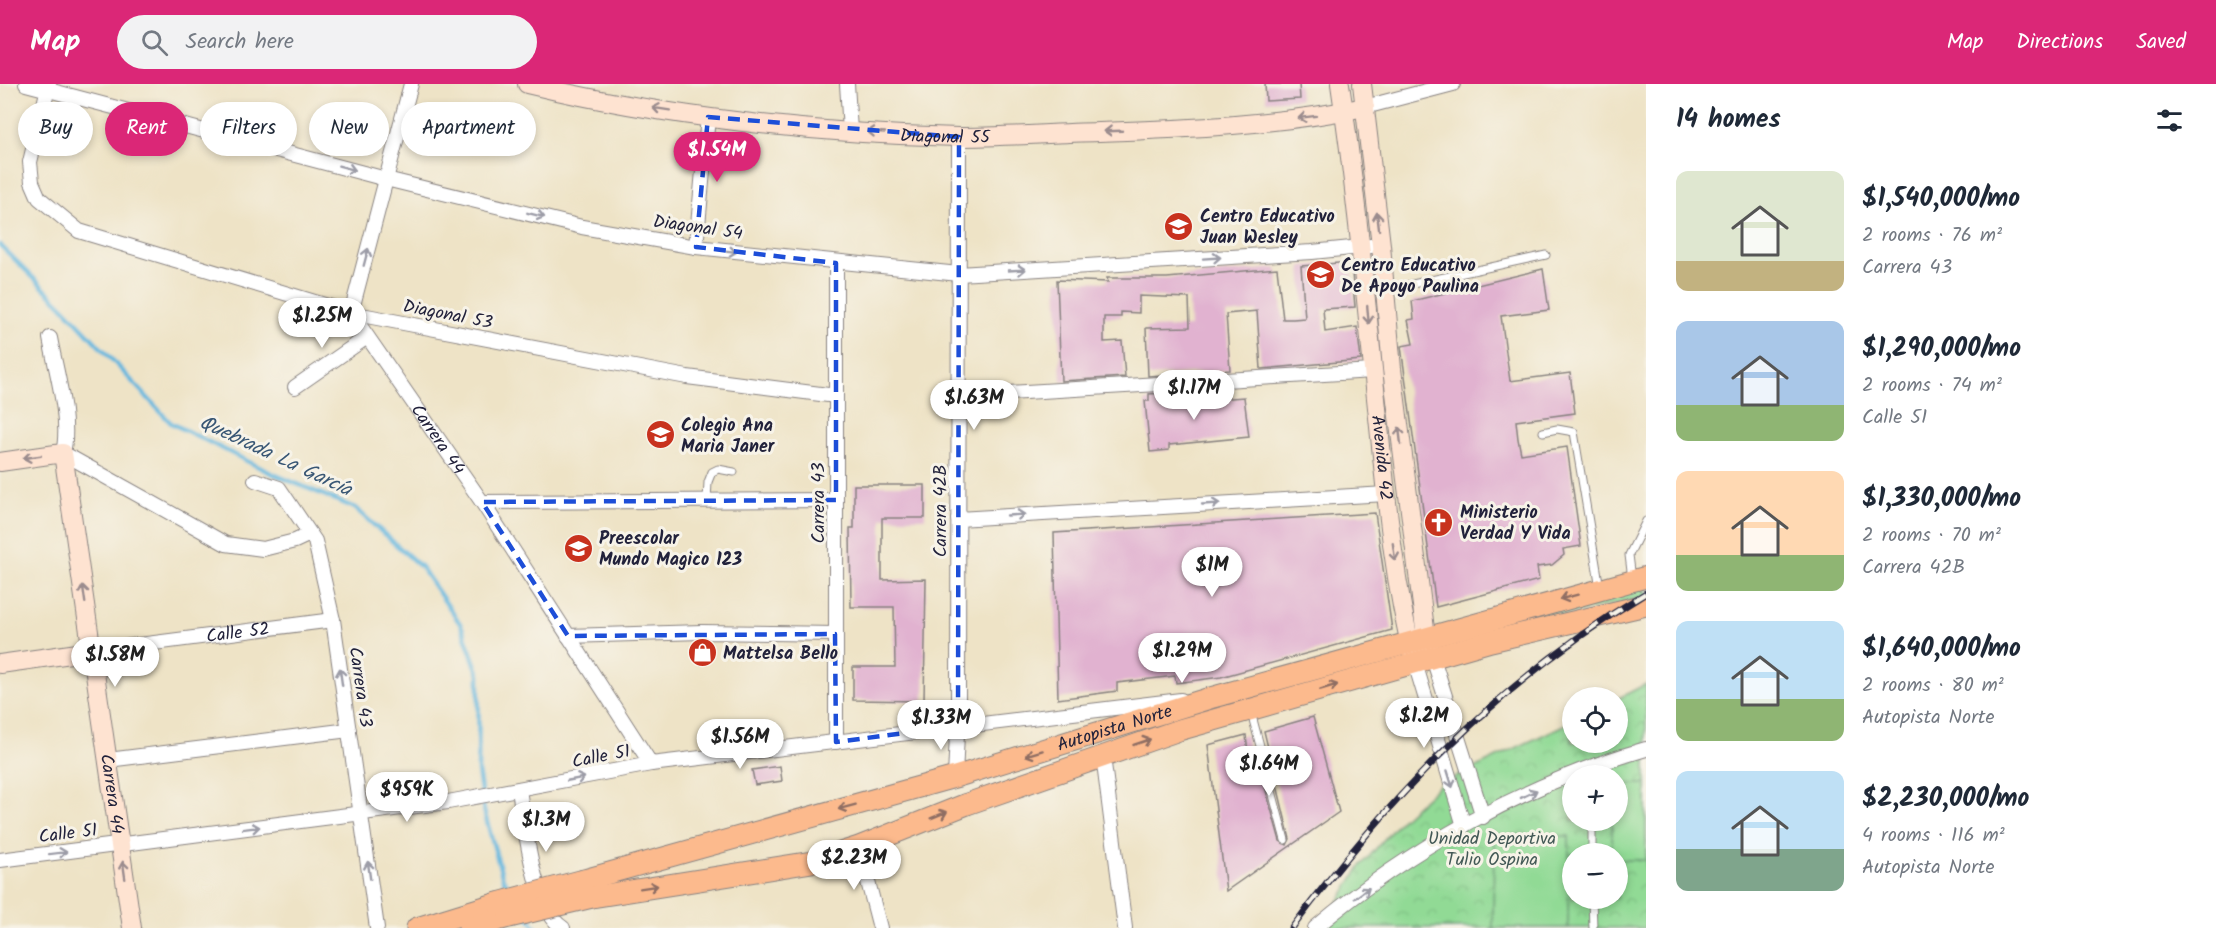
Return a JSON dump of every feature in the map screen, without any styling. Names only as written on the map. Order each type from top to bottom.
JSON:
[{"type":"main road","name":"Autopista Norte","points":[[588,888],[1210,698],[1639,579]]},
{"type":"main road","name":"Autopista Norte","points":[[588,888],[760,872],[812,862],[859,848],[967,804],[1179,730],[1424,660],[1646,605]]},
{"type":"main road","points":[[417,928],[504,910],[588,888]]},
{"type":"main road","points":[[469,928],[504,910]]},
{"type":"street","name":"Diagonal 54","points":[[26,84],[48,86],[386,179],[582,227],[696,247],[958,274],[1382,245]]},
{"type":"street","points":[[351,313],[411,84]]},
{"type":"street","name":"Diagonal 55","points":[[527,84],[563,93],[708,117],[850,131],[959,137],[1163,129],[1307,117],[1365,106]]},
{"type":"street","points":[[848,84],[850,131]]},
{"type":"street","name":"Avenida 42","points":[[1340,84],[1361,247],[1386,494],[1418,640],[1464,826]]},
{"type":"street","name":"Avenida 42","points":[[1362,84],[1382,245],[1418,640]]},
{"type":"street","points":[[1365,106],[1453,84]]},
{"type":"street","name":"Diagonal 53","points":[[48,86],[30,162],[34,190],[58,217],[80,231],[351,313],[687,377],[836,396]]},
{"type":"street","points":[[696,247],[708,117]]},
{"type":"street","name":"Carrera 42B","points":[[955,777],[958,726],[959,137]]},
{"type":"street","name":"Carrera 43","points":[[836,263],[836,742]]},
{"type":"street","name":"Carrera 44","points":[[351,313],[482,502],[651,764]]},
{"type":"street","points":[[295,387],[367,337]]},
{"type":"street","name":"Carrera 44","points":[[50,338],[65,424],[66,440],[63,453],[132,928]]},
{"type":"street","points":[[958,396],[1373,371]]},
{"type":"street","points":[[0,462],[63,453],[226,544],[263,549],[295,542],[310,534]]},
{"type":"street","name":"Carrera 43","points":[[255,480],[279,489],[315,540],[333,620],[377,928]]},
{"type":"street","points":[[958,519],[1386,494]]},
{"type":"street","points":[[482,502],[836,500]]},
{"type":"street","name":"Calle 52","points":[[0,663],[333,620]]},
{"type":"street","points":[[568,636],[702,632],[835,634]]},
{"type":"street","name":"Avenida 42","points":[[1424,660],[1483,817]]},
{"type":"street","name":"Calle 51","points":[[0,860],[448,802],[651,764],[1210,698]]},
{"type":"street","points":[[108,760],[349,730]]},
{"type":"street","points":[[1607,765],[1646,749]]},
{"type":"street","points":[[1103,756],[1125,928]]},
{"type":"street","points":[[1315,928],[1397,867],[1464,826],[1562,780]]},
{"type":"street","points":[[519,790],[532,869],[550,914],[563,928]]},
{"type":"street","points":[[859,848],[880,928]]},
{"type":"lane","points":[[1385,290],[1546,255]]},
{"type":"lane","points":[[1544,432],[1557,429],[1574,432],[1600,589]]},
{"type":"lane","points":[[707,501],[708,482],[712,472],[718,469],[734,472]]},
{"type":"lane","points":[[1639,579],[1629,555],[1646,521]]},
{"type":"lane","points":[[1250,710],[1285,840]]},
{"type":"lane","points":[[1592,909],[1593,928]]},
{"type":"highlighted area","points":[[708,117],[959,137],[958,726],[836,742],[835,634],[568,636],[482,502],[836,500],[836,263],[696,247]]},
{"type":"green space","points":[[1646,581],[1646,597],[1527,624],[1455,635]]},
{"type":"green space","name":"Unidad Deportiva Tulio Ospina","points":[[1646,684],[1646,928],[1322,928],[1360,867],[1401,820],[1441,784],[1562,726],[1562,753],[1628,753],[1628,693]]},
{"type":"green space","points":[[1628,784],[1646,784],[1646,860],[1628,860],[1628,843],[1612,843],[1612,831],[1628,831]]},
{"type":"green space","points":[[1494,835],[1569,836],[1569,843],[1562,843],[1562,909],[1568,909],[1568,928],[1493,928]]},
{"type":"building","points":[[1265,84],[1299,84],[1300,99],[1266,101]]},
{"type":"building","points":[[1351,262],[1355,307],[1323,309],[1325,332],[1357,327],[1361,360],[1261,369],[1257,311],[1226,314],[1230,370],[1148,376],[1146,328],[1190,327],[1189,298],[1139,296],[1139,313],[1121,312],[1121,317],[1104,317],[1104,342],[1122,341],[1125,377],[1061,381],[1057,280],[1108,282],[1107,278],[1167,278],[1277,268],[1283,319],[1293,319],[1305,318],[1301,266]]},
{"type":"building","points":[[1543,269],[1549,310],[1501,316],[1510,381],[1570,373],[1575,413],[1516,421],[1521,454],[1567,447],[1581,546],[1563,549],[1564,555],[1552,565],[1537,567],[1539,580],[1436,607],[1401,346],[1413,344],[1408,320],[1414,319],[1412,301]]},
{"type":"building","points":[[1164,393],[1165,403],[1244,397],[1249,437],[1169,445],[1169,450],[1150,452],[1145,401],[1149,401],[1149,394]]},
{"type":"building","points":[[854,485],[925,485],[925,518],[882,518],[882,580],[926,579],[924,701],[853,700],[853,667],[895,667],[894,607],[851,607],[850,528],[854,528]]},
{"type":"building","points":[[1375,513],[1392,630],[1221,677],[1176,683],[1175,676],[1117,683],[1117,691],[1058,699],[1054,533]]},
{"type":"building","points":[[1313,717],[1339,812],[1226,891],[1208,745],[1246,735],[1251,781],[1263,780],[1280,841],[1287,845],[1290,839],[1264,731]]},
{"type":"building","points":[[780,766],[782,781],[755,785],[752,770]]},
{"type":"waterway","name":"Quebrada La García","points":[[0,245],[62,306],[171,423],[271,473],[355,508],[421,567],[461,625],[479,675],[478,771],[484,811],[503,879],[512,893]]},
{"type":"waterway","name":"Quebrada La García","points":[[528,917],[536,928]]},
{"type":"railway","points":[[1292,928],[1369,831],[1452,743],[1543,663],[1646,593]]},
{"type":"place","name":"Centro Educativo Juan Wesley","points":[[1179,226]]},
{"type":"place","name":"Centro Educativo De Apoyo Paulina","points":[[1320,275]]},
{"type":"place","name":"Colegio Ana Maria Janer","points":[[660,435]]},
{"type":"place","name":"Ministerio Verdad Y Vida","points":[[1439,522]]},
{"type":"place","name":"Preescolar Mundo Magico 123","points":[[578,548]]},
{"type":"place","name":"Mattelsa Bello","points":[[702,653]]}]
